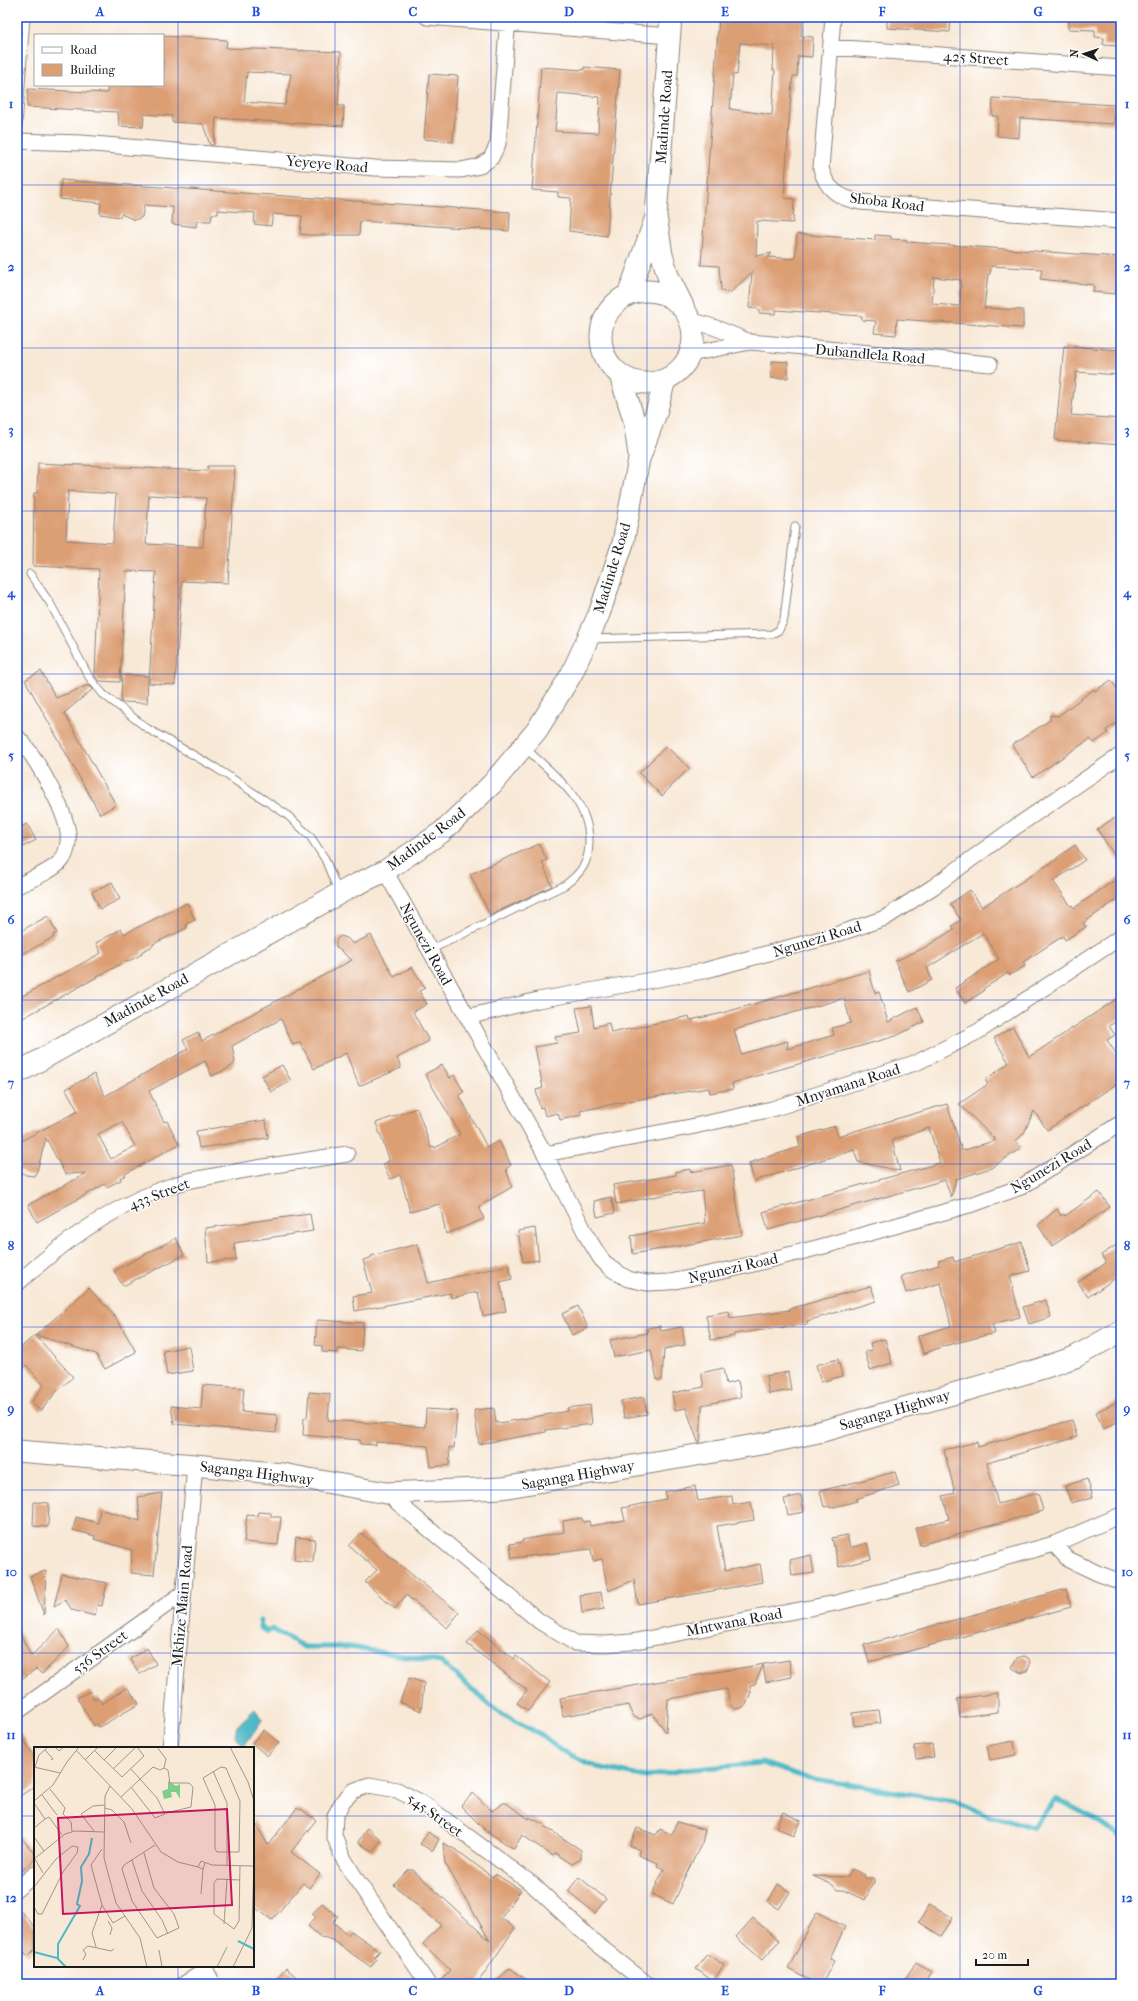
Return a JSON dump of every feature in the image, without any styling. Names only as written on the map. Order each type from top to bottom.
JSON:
[{"type":"street","points":[[427,17],[670,27]]},
{"type":"street","name":"Shoba Road","points":[[833,17],[821,168],[824,179],[832,191],[846,199],[860,202],[1121,221]]},
{"type":"street","name":"Yeyeye Road","points":[[17,141],[82,143],[375,168],[461,170],[480,166],[491,158],[498,144],[507,20]]},
{"type":"street","name":"Madinde Road","points":[[670,27],[656,216],[662,255],[668,276],[687,313]]},
{"type":"street","name":"425 Street","points":[[830,47],[1121,68]]},
{"type":"street","name":"Madinde Road","points":[[629,293],[656,216]]},
{"type":"street","points":[[644,290],[664,293],[687,313],[694,338],[690,354],[679,371],[665,380],[638,383],[620,375],[605,358],[600,341],[602,324],[614,304],[629,293],[644,290]]},
{"type":"street","name":"Dubandlela Road","points":[[687,313],[716,328],[750,342]]},
{"type":"street","name":"Dubandlela Road","points":[[690,354],[750,342],[990,364]]},
{"type":"street","name":"Madinde Road","points":[[620,375],[634,420],[639,459]]},
{"type":"street","name":"Madinde Road","points":[[17,1073],[339,893],[385,871],[442,832],[492,784],[537,730],[571,675],[599,614],[623,544],[639,459],[656,413],[665,380]]},
{"type":"street","points":[[17,737],[26,745],[57,801],[66,822],[68,835],[66,849],[62,860],[46,871],[17,886]]},
{"type":"street","name":"Ngunezi Road","points":[[467,1016],[538,1000],[703,971],[835,936],[885,918],[933,887],[1011,830],[1121,755]]},
{"type":"street","name":"Ngunezi Road","points":[[385,871],[545,1154],[588,1238],[601,1259],[610,1268],[628,1279],[647,1283],[670,1282],[824,1246],[976,1203],[1021,1187],[1121,1122]]},
{"type":"street","name":"Mnyamana Road","points":[[545,1154],[690,1127],[772,1109],[918,1062],[978,1031],[1121,937]]},
{"type":"street","name":"433 Street","points":[[17,1284],[38,1265],[85,1229],[132,1202],[178,1183],[233,1172],[348,1154]]},
{"type":"street","name":"Saganga Highway","points":[[17,1451],[194,1465],[282,1474],[386,1493],[502,1488],[767,1443],[823,1431],[1040,1369],[1075,1357],[1121,1331]]},
{"type":"street","name":"Mkhize Main Road","points":[[170,1747],[194,1465]]},
{"type":"street","name":"Mntwana Road","points":[[386,1493],[539,1621],[575,1643],[606,1644],[631,1642],[836,1603],[933,1578],[1054,1544],[1121,1515]]},
{"type":"street","points":[[1054,1544],[1068,1559],[1097,1574],[1121,1582]]},
{"type":"street","name":"536 Street","points":[[17,1712],[183,1593]]},
{"type":"street","name":"545 Street","points":[[428,1984],[356,1879],[342,1856],[334,1835],[335,1816],[343,1801],[353,1791],[369,1785],[397,1790],[424,1804],[532,1884],[594,1942],[647,1984]]},
{"type":"street","points":[[17,1888],[34,1875]]},
{"type":"street","points":[[184,1984],[205,1968],[213,1984]]},
{"type":"lane","points":[[17,138],[26,17]]},
{"type":"lane","points":[[587,639],[772,634],[779,630],[784,619],[795,526]]},
{"type":"lane","points":[[30,574],[50,603],[89,677],[103,694],[148,729],[216,768],[286,814],[310,836],[325,859],[339,893]]},
{"type":"lane","points":[[430,950],[565,885],[579,875],[586,861],[589,833],[586,818],[578,802],[565,786],[524,747]]},
{"type":"water","points":[[255,1709],[262,1720],[244,1746],[235,1736],[237,1726]]},
{"type":"building","points":[[719,17],[762,19],[762,17],[803,17],[801,36],[813,37],[812,57],[798,56],[797,76],[793,76],[791,92],[784,198],[794,199],[793,223],[757,221],[756,256],[772,253],[768,257],[795,259],[797,234],[875,240],[875,235],[891,236],[891,239],[907,240],[907,242],[1119,257],[1115,294],[1093,292],[1094,285],[1040,279],[1042,269],[991,266],[990,274],[988,274],[984,308],[1023,310],[1023,328],[897,319],[896,335],[874,333],[876,321],[862,320],[862,316],[776,310],[775,314],[759,313],[759,309],[749,308],[752,272],[730,293],[721,290],[719,266],[701,265]],"holes":[[[740,43],[774,46],[773,70],[775,70],[772,115],[730,109],[733,74],[737,75]],[[934,277],[961,280],[960,306],[932,304]]]},
{"type":"building","points":[[887,17],[951,17],[950,32],[887,28]]},
{"type":"building","points":[[1069,17],[1121,17],[1121,46],[1103,45],[1104,38],[1095,37],[1095,30],[1068,29]]},
{"type":"building","points":[[164,36],[227,40],[226,48],[341,52],[338,106],[344,106],[343,126],[216,118],[214,145],[210,145],[203,124],[172,122],[172,116],[144,114],[143,127],[119,126],[118,112],[27,107],[28,89],[107,93],[108,86],[164,86]],"holes":[[[247,72],[291,74],[285,105],[244,102]]]},
{"type":"building","points":[[541,67],[584,70],[584,67],[620,70],[607,236],[569,231],[571,198],[558,197],[558,192],[532,190]],"holes":[[[558,93],[600,97],[598,133],[555,131]]]},
{"type":"building","points":[[429,74],[458,76],[453,142],[424,139]]},
{"type":"building","points":[[993,98],[1115,105],[1114,124],[1020,118],[1019,138],[997,136],[998,116],[992,116]]},
{"type":"building","points":[[61,180],[510,212],[509,231],[360,221],[359,235],[309,235],[300,234],[302,216],[273,214],[271,226],[254,224],[255,213],[218,210],[218,214],[212,214],[211,221],[197,221],[196,227],[172,224],[173,207],[144,205],[142,217],[135,220],[121,214],[120,217],[100,214],[101,203],[60,199]]},
{"type":"building","points":[[1064,346],[1121,350],[1121,375],[1076,372],[1071,415],[1121,419],[1121,445],[1055,440]]},
{"type":"building","points":[[772,361],[788,362],[788,378],[771,378]]},
{"type":"building","points":[[38,463],[207,471],[208,466],[235,466],[228,583],[182,581],[175,685],[149,683],[156,572],[126,571],[120,682],[99,681],[95,676],[99,569],[33,566],[34,493],[37,493]],"holes":[[[68,491],[116,494],[113,543],[66,540]],[[149,495],[206,498],[203,547],[146,544]]]},
{"type":"building","points":[[41,671],[56,698],[89,685],[93,689],[64,713],[116,805],[100,814],[25,680]]},
{"type":"building","points":[[122,675],[148,676],[147,703],[121,702]]},
{"type":"building","points":[[1111,680],[1121,695],[1121,720],[1106,730],[1108,733],[1094,743],[1090,739],[1033,777],[1012,745],[1050,720],[1050,715],[1058,716],[1094,689],[1095,691]]},
{"type":"building","points":[[666,746],[689,768],[662,796],[639,773]]},
{"type":"building","points":[[1116,817],[1121,825],[1121,865],[1097,829]]},
{"type":"building","points":[[27,824],[36,840],[17,850],[17,829]]},
{"type":"building","points":[[539,844],[547,860],[542,862],[552,886],[490,915],[470,874]]},
{"type":"building","points":[[1075,845],[1085,860],[1053,881],[1071,906],[1072,905],[1074,908],[1121,876],[1121,897],[1083,923],[1086,927],[1065,940],[1063,936],[1023,962],[1025,966],[1010,975],[1008,973],[965,1003],[955,988],[999,959],[983,933],[927,968],[932,980],[909,992],[895,961],[924,948],[954,929],[952,926],[961,920],[950,904],[970,890],[982,907],[1057,859]]},
{"type":"building","points":[[112,882],[120,899],[100,909],[92,892]]},
{"type":"building","points":[[187,903],[195,920],[186,924],[187,928],[153,944],[153,946],[141,952],[142,954],[127,962],[126,961],[23,1018],[17,1007],[17,999],[101,953],[96,943],[121,929],[124,934]]},
{"type":"building","points":[[48,916],[57,933],[53,935],[54,937],[17,957],[17,933]]},
{"type":"building","points":[[371,935],[394,977],[412,967],[425,988],[419,991],[427,1004],[413,1012],[429,1041],[397,1058],[401,1068],[359,1086],[346,1053],[314,1069],[300,1042],[293,1045],[281,1019],[232,1046],[235,1062],[232,1066],[225,1070],[212,1076],[205,1061],[149,1091],[164,1122],[167,1121],[179,1144],[125,1174],[126,1175],[120,1178],[121,1180],[107,1187],[105,1184],[37,1222],[28,1205],[87,1173],[65,1174],[46,1138],[37,1171],[34,1176],[26,1175],[17,1169],[17,1143],[78,1111],[66,1089],[94,1074],[105,1096],[188,1049],[183,1040],[198,1032],[202,1041],[352,960],[336,947],[336,940],[341,936],[347,938],[353,944]],"holes":[[[122,1122],[135,1146],[111,1159],[98,1134]]]},
{"type":"building","points":[[869,971],[875,993],[879,992],[888,1022],[917,1007],[924,1022],[896,1036],[732,1083],[733,1089],[710,1093],[709,1088],[629,1101],[580,1111],[581,1115],[560,1120],[558,1113],[545,1116],[543,1107],[540,1108],[536,1090],[543,1088],[535,1047],[557,1043],[555,1037],[581,1033],[576,1008],[591,1006],[594,1027],[609,1023],[611,1033],[689,1016],[690,1020],[719,1014]],"holes":[[[844,998],[851,1023],[832,1028],[834,1035],[787,1049],[788,1041],[741,1054],[734,1030]]]},
{"type":"building","points":[[1121,996],[1121,1018],[1109,1026],[1115,1035],[1107,1040],[1121,1061],[1121,1081],[1047,1130],[1034,1111],[1024,1133],[1016,1141],[1021,1148],[991,1168],[956,1179],[951,1197],[945,1180],[768,1230],[763,1212],[940,1163],[929,1128],[892,1140],[900,1171],[858,1162],[854,1150],[754,1181],[749,1163],[800,1147],[798,1137],[835,1126],[838,1136],[947,1104],[962,1151],[996,1140],[959,1104],[988,1084],[985,1080],[1009,1063],[994,1038],[1013,1027],[1029,1057]]},
{"type":"building","points":[[282,1065],[291,1081],[271,1092],[262,1076]]},
{"type":"building","points":[[442,1065],[450,1078],[454,1075],[464,1092],[459,1095],[487,1147],[499,1141],[511,1165],[506,1169],[512,1187],[479,1206],[484,1219],[446,1234],[440,1204],[410,1212],[400,1175],[390,1179],[383,1164],[389,1161],[389,1158],[376,1123],[417,1108],[431,1148],[434,1146],[435,1148],[460,1134],[425,1074]]},
{"type":"building","points":[[266,1120],[268,1138],[199,1148],[196,1131]]},
{"type":"building","points":[[731,1165],[742,1235],[633,1254],[631,1236],[705,1223],[702,1191],[680,1194],[679,1192],[616,1204],[613,1185],[676,1175],[676,1172],[690,1169],[690,1172]]},
{"type":"building","points":[[1099,1192],[1110,1207],[1052,1246],[1038,1225],[1057,1209],[1061,1216],[1064,1214],[1065,1216]]},
{"type":"building","points":[[611,1197],[615,1213],[597,1217],[594,1201]]},
{"type":"building","points":[[310,1214],[313,1231],[234,1243],[236,1260],[208,1262],[205,1228]]},
{"type":"building","points":[[535,1228],[539,1260],[523,1262],[518,1231]]},
{"type":"building","points":[[176,1238],[184,1255],[123,1286],[114,1271]]},
{"type":"building","points":[[1022,1242],[1030,1271],[1010,1276],[1020,1317],[992,1324],[995,1333],[944,1346],[923,1354],[918,1336],[951,1326],[941,1283],[906,1293],[901,1276],[939,1265],[938,1261],[953,1257],[954,1262]]},
{"type":"building","points":[[1121,1242],[1121,1283],[1117,1277],[1088,1297],[1078,1282],[1106,1263],[1101,1255]]},
{"type":"building","points":[[418,1244],[428,1283],[509,1265],[512,1279],[500,1282],[506,1311],[483,1316],[478,1292],[451,1298],[450,1293],[355,1311],[353,1296],[372,1293],[363,1260],[371,1258],[371,1256]]},
{"type":"building","points":[[871,1286],[876,1301],[807,1321],[808,1324],[734,1334],[734,1336],[711,1340],[706,1315],[729,1311],[730,1318],[790,1310],[789,1309]]},
{"type":"building","points":[[89,1288],[105,1306],[106,1305],[121,1326],[136,1352],[105,1369],[96,1354],[36,1335]]},
{"type":"building","points":[[1046,1300],[1051,1317],[1029,1324],[1023,1307]]},
{"type":"building","points":[[578,1306],[588,1328],[572,1335],[562,1314]]},
{"type":"building","points":[[317,1320],[363,1323],[361,1351],[338,1349],[338,1353],[322,1352],[322,1346],[315,1345]]},
{"type":"building","points":[[660,1326],[661,1331],[682,1327],[685,1345],[664,1349],[662,1380],[657,1380],[651,1350],[614,1357],[610,1340],[648,1333],[647,1328]]},
{"type":"building","points":[[35,1335],[73,1377],[56,1392],[41,1411],[31,1403],[44,1385],[26,1365],[17,1374],[17,1351]]},
{"type":"building","points":[[885,1339],[892,1363],[870,1370],[865,1352],[872,1350],[870,1343]]},
{"type":"building","points":[[189,1346],[193,1371],[167,1375],[163,1351]]},
{"type":"building","points":[[838,1359],[842,1376],[821,1382],[816,1365]]},
{"type":"building","points":[[723,1368],[726,1384],[738,1381],[741,1397],[702,1405],[700,1442],[698,1442],[686,1408],[675,1410],[672,1393],[704,1387],[701,1373]]},
{"type":"building","points":[[788,1372],[791,1390],[769,1394],[766,1376]]},
{"type":"building","points":[[203,1385],[244,1388],[242,1412],[277,1415],[276,1433],[174,1424],[171,1406],[201,1409]]},
{"type":"building","points":[[309,1392],[330,1394],[328,1420],[425,1427],[426,1409],[457,1411],[454,1448],[449,1447],[450,1465],[431,1467],[428,1446],[376,1442],[376,1445],[360,1444],[360,1440],[303,1435],[304,1418],[307,1418]]},
{"type":"building","points":[[644,1397],[647,1414],[624,1418],[621,1401]]},
{"type":"building","points":[[1121,1400],[1121,1420],[1103,1429],[1096,1412]]},
{"type":"building","points":[[590,1405],[592,1424],[546,1430],[546,1432],[479,1444],[474,1410],[494,1408],[496,1423],[499,1423],[568,1411],[567,1408]]},
{"type":"building","points":[[1072,1420],[1077,1437],[987,1463],[998,1504],[1038,1493],[1043,1511],[920,1545],[915,1528],[949,1519],[943,1496],[955,1493],[944,1450],[977,1442],[978,1447]]},
{"type":"building","points":[[895,1472],[899,1485],[856,1499],[857,1501],[830,1508],[830,1506],[824,1507],[820,1491]]},
{"type":"building","points":[[1087,1479],[1093,1497],[1071,1503],[1065,1486]]},
{"type":"building","points":[[695,1486],[698,1501],[732,1496],[733,1505],[751,1502],[754,1520],[717,1526],[725,1571],[760,1564],[763,1582],[638,1604],[634,1580],[608,1591],[602,1559],[593,1561],[591,1549],[512,1558],[510,1544],[523,1542],[522,1540],[564,1532],[563,1521],[582,1518],[583,1522],[589,1521],[590,1526],[625,1520],[622,1508],[666,1499],[665,1492]]},
{"type":"building","points":[[162,1493],[154,1575],[131,1573],[132,1550],[94,1539],[95,1536],[73,1530],[76,1517],[98,1523],[100,1509],[140,1521],[138,1497]]},
{"type":"building","points":[[801,1495],[804,1512],[788,1515],[784,1499]]},
{"type":"building","points":[[34,1502],[49,1503],[48,1527],[33,1526]]},
{"type":"building","points":[[258,1512],[271,1513],[271,1517],[281,1517],[278,1545],[244,1542],[247,1515],[257,1516]]},
{"type":"building","points":[[361,1533],[459,1613],[447,1628],[406,1595],[395,1609],[365,1582],[377,1570],[349,1546]]},
{"type":"building","points":[[847,1535],[850,1548],[867,1543],[871,1559],[839,1567],[832,1538]]},
{"type":"building","points":[[296,1537],[315,1539],[313,1562],[294,1560]]},
{"type":"building","points":[[811,1555],[814,1573],[792,1576],[790,1560]]},
{"type":"building","points":[[46,1571],[44,1615],[30,1576]]},
{"type":"building","points":[[62,1574],[107,1583],[102,1606],[97,1605],[95,1616],[72,1610],[65,1600],[54,1606]]},
{"type":"building","points":[[1066,1589],[1071,1607],[869,1662],[864,1645]]},
{"type":"building","points":[[601,1592],[604,1609],[582,1613],[580,1595]]},
{"type":"building","points":[[17,1627],[31,1656],[59,1629],[69,1647],[42,1674],[36,1669],[17,1682]]},
{"type":"building","points":[[478,1630],[514,1659],[516,1656],[550,1682],[528,1711],[517,1703],[527,1690],[467,1644]]},
{"type":"building","points":[[147,1648],[156,1664],[140,1674],[130,1659]]},
{"type":"building","points":[[1023,1656],[1029,1659],[1030,1665],[1027,1671],[1021,1673],[1011,1667],[1017,1658]]},
{"type":"building","points":[[789,1660],[792,1677],[766,1682],[763,1665],[755,1684],[750,1685],[751,1692],[746,1705],[741,1708],[735,1709],[730,1705],[727,1689],[668,1699],[666,1732],[652,1713],[641,1719],[634,1717],[629,1705],[563,1716],[560,1698]]},
{"type":"building","points":[[409,1678],[424,1683],[421,1711],[400,1702]]},
{"type":"building","points":[[127,1687],[139,1704],[99,1727],[97,1724],[94,1726],[77,1698],[90,1691],[94,1699],[98,1697],[102,1704]]},
{"type":"building","points":[[998,1693],[998,1712],[960,1717],[957,1699]]},
{"type":"building","points":[[879,1710],[881,1723],[854,1726],[852,1713]]},
{"type":"building","points":[[17,1729],[34,1755],[34,1787],[17,1798]]},
{"type":"building","points":[[264,1730],[279,1743],[267,1756],[252,1743]]},
{"type":"building","points":[[1014,1741],[1016,1755],[990,1760],[987,1746]]},
{"type":"building","points":[[932,1744],[934,1757],[916,1759],[914,1746]]},
{"type":"building","points":[[473,1793],[492,1811],[503,1803],[506,1803],[529,1819],[529,1817],[545,1825],[544,1826],[581,1850],[581,1859],[572,1864],[555,1853],[553,1856],[522,1835],[514,1849],[485,1830],[461,1806]]},
{"type":"building","points":[[297,1808],[299,1810],[301,1809],[316,1820],[291,1852],[320,1874],[309,1888],[303,1883],[272,1920],[254,1907],[254,1821],[268,1845]]},
{"type":"building","points":[[783,1812],[801,1821],[794,1836],[776,1827]]},
{"type":"building","points":[[677,1822],[705,1830],[702,1843],[681,1884],[682,1885],[673,1904],[652,1894],[664,1869],[657,1866],[658,1863],[638,1855],[640,1850],[630,1846],[637,1828],[656,1835],[660,1829],[672,1835]]},
{"type":"building","points":[[367,1828],[381,1840],[373,1852],[358,1842]]},
{"type":"building","points":[[428,1832],[439,1839],[433,1851],[420,1844]]},
{"type":"building","points":[[17,1833],[34,1853],[34,1860],[17,1875]]},
{"type":"building","points":[[443,1843],[458,1851],[492,1877],[495,1874],[521,1890],[501,1918],[515,1928],[477,1984],[438,1984],[450,1970],[423,1944],[441,1925],[394,1885],[408,1870],[413,1870],[490,1941],[445,1863]]},
{"type":"building","points":[[852,1869],[865,1875],[864,1877],[866,1878],[874,1878],[874,1884],[872,1885],[865,1900],[843,1890],[837,1890],[833,1885],[813,1876],[848,1877]]},
{"type":"building","points":[[579,1877],[606,1899],[595,1913],[568,1891]]},
{"type":"building","points":[[778,1884],[790,1892],[779,1909],[768,1902]]},
{"type":"building","points":[[322,1903],[338,1917],[333,1922],[348,1935],[351,1931],[380,1951],[374,1957],[376,1959],[371,1967],[332,1940],[322,1938],[308,1926],[316,1917],[312,1914]]},
{"type":"building","points":[[930,1904],[953,1918],[941,1936],[919,1922]]},
{"type":"building","points":[[17,1907],[34,1926],[34,1950],[28,1956],[17,1946]]},
{"type":"building","points":[[817,1912],[845,1927],[830,1958],[834,1961],[822,1984],[817,1984],[788,1969]]},
{"type":"building","points":[[753,1918],[779,1941],[762,1960],[736,1937]]},
{"type":"building","points":[[707,1954],[724,1965],[713,1981],[696,1969]]},
{"type":"building","points":[[916,1962],[932,1972],[924,1984],[902,1984]]},
{"type":"building","points":[[286,1968],[304,1984],[271,1984]]},
{"type":"building","points":[[510,1968],[533,1984],[493,1984]]},
{"type":"waterway","points":[[260,1620],[261,1628],[268,1632],[272,1629],[304,1647],[350,1647],[441,1662],[498,1712],[542,1735],[560,1750],[597,1767],[646,1777],[683,1770],[762,1763],[808,1778],[954,1801],[987,1815],[1033,1828],[1056,1798],[1096,1820],[1121,1837]]}]
